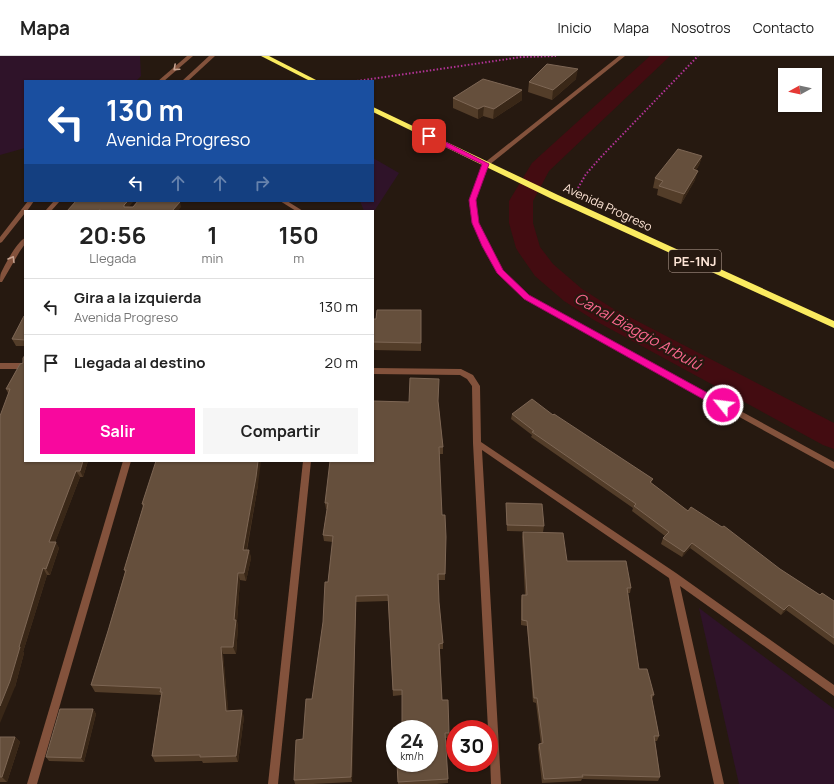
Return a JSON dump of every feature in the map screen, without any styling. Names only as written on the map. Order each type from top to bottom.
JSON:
[{"type":"main road","points":[[264,56],[314,80]]},
{"type":"main road","name":"Avenida Progreso","points":[[374,109],[555,197],[834,325]]},
{"type":"street","points":[[163,80],[190,56]]},
{"type":"street","points":[[186,80],[212,56]]},
{"type":"street","points":[[622,56],[486,164],[472,200],[475,223],[486,246],[500,271],[526,297],[834,466]]},
{"type":"street","points":[[0,241],[30,202]]},
{"type":"street","points":[[49,210],[56,202]]},
{"type":"street","points":[[285,202],[298,210]]},
{"type":"street","points":[[0,280],[17,250],[24,241]]},
{"type":"street","points":[[0,366],[24,366]]},
{"type":"street","points":[[374,371],[461,372],[470,377],[476,386],[477,443],[496,784]]},
{"type":"street","points":[[477,443],[673,576],[834,691]]},
{"type":"street","points":[[32,784],[127,462]]},
{"type":"street","points":[[273,784],[307,462]]},
{"type":"street","points":[[673,576],[719,784]]},
{"type":"path","points":[[364,80],[456,66],[522,58],[556,56]]},
{"type":"path","points":[[576,206],[578,187],[586,174],[698,56]]},
{"type":"shaded area","points":[[0,56],[140,56],[141,76],[137,80],[24,80],[24,148],[0,155]]},
{"type":"shaded area","points":[[374,159],[399,173],[374,211],[374,210],[364,210],[360,202],[374,202]]},
{"type":"shaded area","points":[[699,608],[834,709],[834,784],[739,784]]},
{"type":"building","points":[[547,64],[578,69],[553,90],[529,82]]},
{"type":"building","points":[[483,79],[522,90],[494,109],[484,106],[478,109],[453,98]]},
{"type":"building","points":[[678,149],[702,156],[693,169],[698,171],[684,194],[659,186],[663,181],[655,178]]},
{"type":"building","points":[[75,202],[127,202],[124,207],[133,207],[137,202],[180,202],[173,210],[68,210]]},
{"type":"building","points":[[377,310],[421,310],[421,343],[374,342],[374,319],[376,319]]},
{"type":"building","points":[[24,316],[24,340],[12,339]]},
{"type":"building","points":[[24,356],[24,462],[83,462],[80,471],[76,471],[49,542],[56,542],[46,569],[43,568],[10,681],[0,706],[0,416],[10,389],[6,389],[20,364],[23,363]]},
{"type":"building","points":[[410,378],[439,379],[438,401],[443,447],[439,447],[442,515],[445,515],[446,537],[445,574],[438,574],[443,643],[439,644],[442,700],[448,700],[449,720],[446,720],[445,733],[446,772],[448,772],[448,779],[398,782],[397,772],[438,772],[438,720],[402,720],[402,690],[393,690],[388,595],[356,596],[351,777],[294,780],[296,740],[303,739],[306,699],[312,699],[323,622],[325,582],[328,582],[333,536],[323,535],[328,503],[325,503],[330,462],[374,462],[374,401],[409,402]]},
{"type":"building","points":[[532,399],[553,415],[554,414],[653,479],[650,482],[688,511],[691,507],[722,527],[724,526],[780,569],[820,595],[822,593],[834,601],[834,638],[789,605],[784,610],[692,543],[684,552],[663,538],[669,532],[634,506],[636,504],[532,432],[534,431],[512,414]]},
{"type":"building","points":[[156,462],[258,462],[243,550],[249,550],[244,573],[238,573],[233,647],[221,647],[226,711],[242,710],[236,756],[152,756],[162,692],[160,692],[161,688],[91,685],[126,570],[124,570],[144,504],[142,504]]},
{"type":"building","points":[[506,503],[542,504],[544,526],[507,525]]},
{"type":"building","points":[[523,532],[563,533],[567,561],[626,561],[631,588],[627,588],[639,669],[647,669],[654,695],[651,695],[659,736],[654,736],[660,777],[582,775],[583,777],[544,779],[539,744],[543,743],[537,698],[534,698],[527,621],[522,620],[522,595],[527,595]]},
{"type":"building","points":[[60,709],[93,709],[81,758],[46,757]]},
{"type":"building","points":[[0,737],[15,737],[2,777],[0,777]]},
{"type":"waterway","name":"Canal Biaggio Arbulú","points":[[661,56],[540,168],[521,201],[521,223],[528,248],[544,270],[573,295],[603,314],[834,437]]},
{"type":"route","points":[[429,136],[486,164],[472,200],[475,223],[500,271],[526,297],[723,405]]}]
